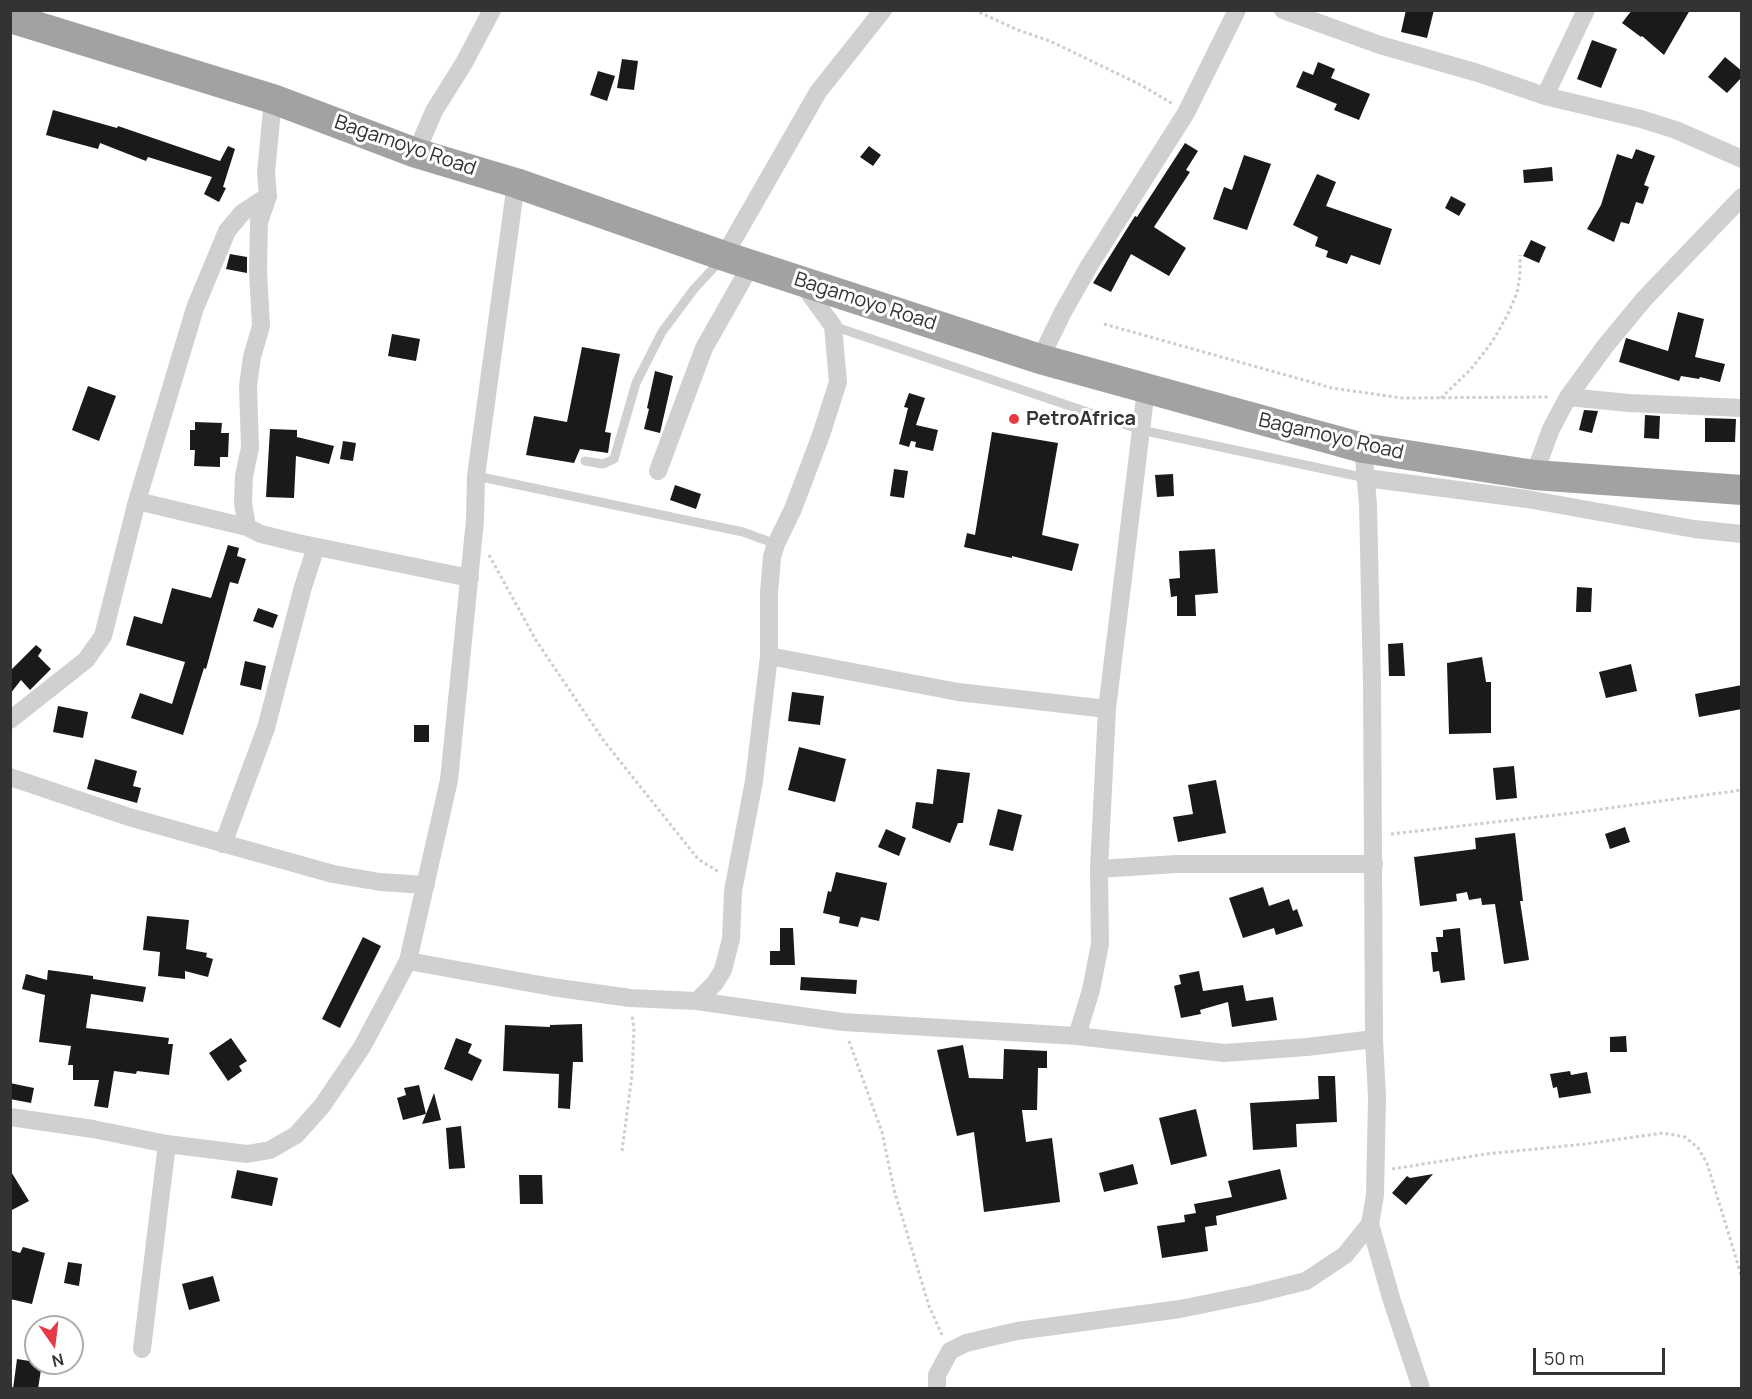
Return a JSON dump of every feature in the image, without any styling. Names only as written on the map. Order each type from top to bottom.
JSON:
[{"type":"highway","name":"Bagamoyo Road","points":[[10,18],[273,99],[416,153],[516,183],[737,260],[1040,360],[1146,389],[1363,448],[1534,475],[1742,490]]},
{"type":"street","points":[[416,153],[434,111],[464,63],[492,10]]},
{"type":"street","points":[[658,471],[737,260],[818,92],[883,10]]},
{"type":"street","points":[[1040,360],[1089,266],[1186,113],[1236,10]]},
{"type":"street","points":[[1283,10],[1380,45],[1545,96],[1641,119],[1676,130],[1742,159]]},
{"type":"street","points":[[1545,96],[1586,10]]},
{"type":"street","points":[[247,527],[243,503],[244,477],[250,448],[248,386],[252,357],[261,326],[258,271],[259,222],[268,196],[266,172],[273,99]]},
{"type":"street","points":[[10,1117],[93,1129],[167,1144],[247,1154],[270,1150],[296,1135],[322,1106],[362,1047],[408,962],[449,780],[470,578],[476,476],[516,183]]},
{"type":"street","points":[[10,720],[86,660],[103,636],[137,501],[195,308],[227,231],[242,213],[268,196]]},
{"type":"street","points":[[1534,475],[1551,429],[1568,397],[1606,345],[1645,298],[1742,197]]},
{"type":"street","points":[[697,1001],[715,983],[728,956],[731,939],[733,891],[754,781],[769,656],[770,573],[776,544],[793,509],[838,382],[833,326],[801,281]]},
{"type":"street","points":[[1077,1036],[1091,990],[1100,944],[1099,869],[1107,709],[1146,389]]},
{"type":"street","points":[[1568,397],[1629,403],[1742,408]]},
{"type":"street","points":[[1363,448],[1366,477],[1372,683],[1374,1039],[1377,1097],[1375,1195],[1370,1224],[1421,1389]]},
{"type":"street","points":[[1366,477],[1527,499],[1694,529],[1742,534]]},
{"type":"street","points":[[137,501],[247,527],[261,534],[316,547],[470,578]]},
{"type":"street","points":[[223,844],[266,728],[303,587],[316,547]]},
{"type":"street","points":[[769,656],[958,692],[1107,709]]},
{"type":"street","points":[[10,777],[129,817],[333,874],[380,882],[426,885]]},
{"type":"street","points":[[1099,869],[1176,864],[1374,864]]},
{"type":"street","points":[[408,962],[630,998],[697,1001],[843,1022],[1077,1036],[1224,1053],[1374,1039]]},
{"type":"street","points":[[142,1349],[167,1144]]},
{"type":"street","points":[[937,1389],[937,1375],[950,1351],[966,1343],[1017,1331],[1180,1309],[1306,1281],[1345,1255],[1370,1224]]},
{"type":"lane","points":[[585,461],[603,464],[614,459],[636,383],[662,332],[694,289],[737,260]]},
{"type":"lane","points":[[833,326],[1141,430],[1366,477]]},
{"type":"lane","points":[[476,476],[743,532],[776,544]]},
{"type":"path","points":[[974,10],[1018,30],[1050,41],[1110,69],[1186,113]]},
{"type":"path","points":[[1441,398],[1470,369],[1492,342],[1507,316],[1517,293],[1520,255]]},
{"type":"path","points":[[1104,324],[1332,388],[1402,398],[1568,397]]},
{"type":"path","points":[[473,535],[495,565],[537,642],[604,741],[698,860],[714,867],[733,891]]},
{"type":"path","points":[[1374,836],[1573,813],[1742,790]]},
{"type":"path","points":[[622,1151],[632,1075],[634,1028],[630,998]]},
{"type":"path","points":[[843,1022],[882,1132],[894,1190],[929,1306],[950,1351]]},
{"type":"path","points":[[1376,1173],[1434,1161],[1663,1133],[1684,1137],[1698,1148],[1707,1163],[1742,1278]]},
{"type":"building","points":[[1406,10],[1434,10],[1427,38],[1401,32]]},
{"type":"building","points":[[1632,10],[1690,10],[1664,55],[1622,23]]},
{"type":"building","points":[[1592,40],[1617,49],[1601,88],[1577,79]]},
{"type":"building","points":[[1725,57],[1742,71],[1742,77],[1727,93],[1708,77]]},
{"type":"building","points":[[622,59],[638,61],[634,90],[617,88]]},
{"type":"building","points":[[1318,62],[1335,69],[1331,78],[1370,94],[1359,120],[1334,110],[1337,104],[1296,87],[1303,71],[1313,75]]},
{"type":"building","points":[[598,71],[615,76],[607,101],[590,95]]},
{"type":"building","points":[[53,110],[117,128],[118,126],[220,161],[228,146],[235,149],[223,187],[226,188],[219,202],[204,194],[212,177],[148,157],[146,161],[100,143],[98,149],[46,135]]},
{"type":"building","points":[[1185,143],[1198,151],[1186,170],[1190,172],[1154,227],[1186,248],[1169,276],[1131,254],[1111,292],[1093,283],[1135,216],[1137,217]]},
{"type":"building","points":[[869,146],[881,155],[873,166],[860,157]]},
{"type":"building","points":[[1636,149],[1655,156],[1644,185],[1649,187],[1643,204],[1636,202],[1629,224],[1621,222],[1614,242],[1587,229],[1601,205],[1617,154],[1632,159]]},
{"type":"building","points":[[1244,155],[1271,164],[1247,230],[1213,219],[1224,187],[1232,190]]},
{"type":"building","points":[[1552,167],[1553,181],[1524,183],[1523,170]]},
{"type":"building","points":[[1317,174],[1336,182],[1326,206],[1392,229],[1380,265],[1351,255],[1347,264],[1326,257],[1328,251],[1315,246],[1318,237],[1293,225]]},
{"type":"building","points":[[1451,196],[1466,204],[1459,216],[1445,208]]},
{"type":"building","points":[[1531,240],[1546,247],[1539,263],[1523,256]]},
{"type":"building","points":[[230,254],[247,257],[247,273],[226,269]]},
{"type":"building","points":[[1678,312],[1704,319],[1695,357],[1725,364],[1720,382],[1700,377],[1699,379],[1681,376],[1679,381],[1619,362],[1626,338],[1668,351]]},
{"type":"building","points":[[392,334],[420,339],[416,361],[388,356]]},
{"type":"building","points":[[582,347],[620,354],[605,432],[611,433],[608,453],[580,449],[574,463],[526,455],[534,416],[567,422]]},
{"type":"building","points":[[655,371],[673,376],[660,433],[644,429]]},
{"type":"building","points":[[88,386],[116,396],[99,441],[72,430]]},
{"type":"building","points":[[909,393],[925,398],[916,425],[938,430],[933,451],[915,447],[916,442],[911,441],[909,447],[899,444],[908,408],[904,407]]},
{"type":"building","points":[[1584,410],[1598,411],[1592,433],[1579,430]]},
{"type":"building","points":[[1645,415],[1660,416],[1659,439],[1644,438]]},
{"type":"building","points":[[1705,418],[1736,419],[1735,442],[1705,442]]},
{"type":"building","points":[[195,422],[222,423],[221,433],[229,433],[228,457],[220,457],[220,467],[194,466],[195,450],[190,450],[190,430],[195,430]]},
{"type":"building","points":[[270,429],[297,430],[297,437],[334,446],[329,464],[296,456],[294,498],[266,497]]},
{"type":"building","points":[[992,432],[1058,443],[1042,535],[1079,544],[1072,571],[964,547],[967,533],[975,535]]},
{"type":"building","points":[[343,441],[356,443],[353,461],[340,459]]},
{"type":"building","points":[[894,469],[908,471],[904,498],[890,496]]},
{"type":"building","points":[[1173,474],[1174,496],[1157,497],[1155,475]]},
{"type":"building","points":[[675,485],[701,494],[696,509],[670,500]]},
{"type":"building","points":[[228,545],[239,548],[237,556],[246,559],[238,584],[230,582],[206,669],[204,668],[183,735],[131,718],[140,693],[172,704],[185,662],[126,645],[134,616],[162,624],[172,588],[211,598]]},
{"type":"building","points":[[1215,549],[1218,593],[1195,595],[1196,616],[1177,616],[1177,596],[1171,597],[1169,579],[1180,578],[1179,551]]},
{"type":"building","points":[[1577,587],[1592,588],[1591,612],[1576,612]]},
{"type":"building","points":[[258,608],[278,615],[273,628],[253,621]]},
{"type":"building","points":[[1403,643],[1405,676],[1389,676],[1388,644]]},
{"type":"building","points":[[36,645],[42,650],[38,656],[51,669],[30,690],[21,680],[10,694],[10,671]]},
{"type":"building","points":[[1482,657],[1486,682],[1491,682],[1491,733],[1449,734],[1447,663]]},
{"type":"building","points":[[245,661],[266,666],[261,690],[240,685]]},
{"type":"building","points":[[1631,664],[1637,691],[1606,698],[1599,672]]},
{"type":"building","points":[[1742,685],[1742,709],[1699,717],[1695,694]]},
{"type":"building","points":[[792,692],[824,696],[820,725],[788,721]]},
{"type":"building","points":[[58,706],[88,712],[83,738],[53,732]]},
{"type":"building","points":[[414,725],[429,725],[429,742],[414,742]]},
{"type":"building","points":[[799,747],[846,759],[835,802],[788,790]]},
{"type":"building","points":[[95,759],[137,771],[133,786],[141,788],[137,803],[87,789]]},
{"type":"building","points":[[1514,766],[1517,798],[1496,800],[1493,768]]},
{"type":"building","points":[[937,769],[970,773],[963,823],[958,823],[950,843],[912,828],[916,802],[933,804]]},
{"type":"building","points":[[1216,780],[1226,833],[1178,842],[1173,817],[1193,814],[1188,785]]},
{"type":"building","points":[[998,809],[1022,815],[1013,851],[989,845]]},
{"type":"building","points":[[1625,827],[1630,842],[1610,849],[1605,834]]},
{"type":"building","points":[[886,829],[906,838],[899,856],[878,847]]},
{"type":"building","points":[[1515,833],[1523,901],[1520,901],[1529,960],[1504,964],[1495,904],[1482,905],[1481,898],[1469,900],[1467,892],[1456,894],[1457,901],[1420,906],[1414,857],[1476,849],[1475,838]]},
{"type":"building","points":[[836,872],[887,883],[879,921],[861,917],[858,927],[839,923],[840,917],[823,913],[828,891],[831,892]]},
{"type":"building","points":[[1263,887],[1269,906],[1289,899],[1293,911],[1297,909],[1303,926],[1276,935],[1274,928],[1243,938],[1229,898]]},
{"type":"building","points":[[147,916],[189,920],[186,949],[207,953],[206,957],[213,959],[208,977],[185,971],[185,979],[158,976],[160,952],[143,950]]},
{"type":"building","points":[[780,928],[793,928],[795,965],[770,965],[770,951],[780,951]]},
{"type":"building","points":[[1460,928],[1465,980],[1441,983],[1439,971],[1433,972],[1431,952],[1438,952],[1436,937],[1443,937],[1443,930]]},
{"type":"building","points":[[363,937],[381,946],[340,1028],[322,1019]]},
{"type":"building","points":[[48,970],[146,987],[143,1002],[91,994],[86,1028],[169,1038],[168,1044],[173,1044],[169,1075],[114,1071],[108,1108],[94,1106],[99,1080],[73,1080],[73,1065],[68,1065],[71,1046],[39,1042],[45,995],[22,989],[26,974],[47,980]]},
{"type":"building","points":[[1199,971],[1203,991],[1243,985],[1246,1001],[1273,997],[1277,1020],[1232,1027],[1228,1002],[1200,1010],[1201,1014],[1181,1018],[1174,986],[1181,984],[1179,975]]},
{"type":"building","points":[[801,977],[857,980],[856,994],[800,990]]},
{"type":"building","points":[[582,1024],[583,1062],[573,1062],[570,1109],[558,1108],[559,1074],[503,1071],[505,1025],[550,1027],[550,1025]]},
{"type":"building","points":[[1626,1036],[1627,1052],[1610,1052],[1610,1037]]},
{"type":"building","points":[[231,1038],[247,1061],[239,1066],[242,1071],[228,1081],[209,1053]]},
{"type":"building","points":[[456,1038],[472,1044],[468,1053],[482,1060],[472,1081],[444,1069]]},
{"type":"building","points":[[963,1045],[969,1078],[1003,1079],[1004,1049],[1047,1051],[1047,1068],[1038,1068],[1037,1110],[1022,1110],[1026,1142],[1052,1138],[1060,1202],[984,1212],[974,1132],[957,1136],[937,1050]]},
{"type":"building","points":[[1570,1071],[1571,1075],[1587,1072],[1591,1093],[1559,1098],[1557,1087],[1553,1088],[1550,1074]]},
{"type":"building","points":[[1318,1076],[1335,1076],[1337,1122],[1296,1124],[1297,1147],[1253,1150],[1250,1103],[1319,1099]]},
{"type":"building","points":[[10,1083],[34,1088],[31,1103],[10,1099]]},
{"type":"building","points":[[419,1085],[426,1114],[403,1120],[397,1098],[406,1095],[404,1088]]},
{"type":"building","points":[[434,1093],[441,1120],[422,1124]]},
{"type":"building","points":[[1196,1109],[1207,1156],[1171,1165],[1159,1118]]},
{"type":"building","points":[[461,1126],[465,1168],[449,1169],[446,1128]]},
{"type":"building","points":[[1133,1164],[1138,1184],[1104,1192],[1099,1173]]},
{"type":"building","points":[[1280,1169],[1287,1199],[1216,1216],[1217,1225],[1205,1227],[1208,1251],[1162,1258],[1157,1226],[1185,1222],[1184,1215],[1196,1213],[1194,1204],[1232,1197],[1228,1181]]},
{"type":"building","points":[[10,1170],[29,1201],[10,1211]]},
{"type":"building","points":[[237,1170],[278,1178],[272,1206],[231,1198]]},
{"type":"building","points":[[1433,1174],[1406,1205],[1392,1193],[1407,1176],[1410,1178]]},
{"type":"building","points":[[519,1175],[542,1175],[543,1204],[520,1204]]},
{"type":"building","points":[[23,1247],[45,1253],[32,1304],[10,1299],[10,1250],[20,1253]]},
{"type":"building","points":[[68,1262],[82,1264],[79,1286],[64,1283]]},
{"type":"building","points":[[213,1276],[220,1301],[189,1310],[182,1284]]},
{"type":"building","points":[[17,1359],[24,1360],[24,1375],[40,1375],[38,1389],[13,1389]]},
{"type":"place","name":"PetroAfrica","points":[[1014,419]]}]
